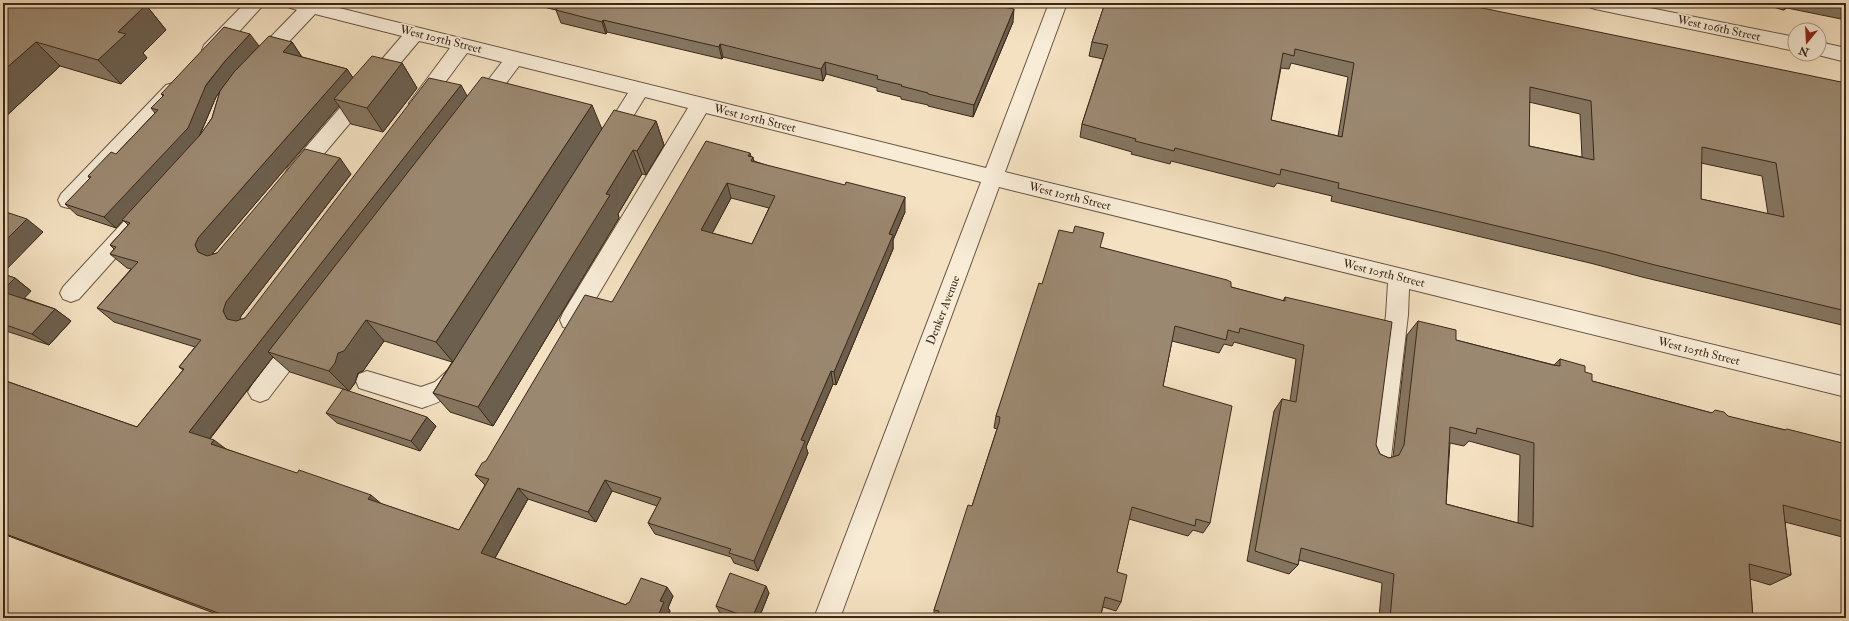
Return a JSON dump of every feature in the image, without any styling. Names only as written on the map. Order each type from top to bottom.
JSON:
[{"type":"street","points":[[68,200],[256,3]]},
{"type":"street","name":"Denker Avenue","points":[[828,618],[1058,3]]},
{"type":"street","name":"West 106th Street","points":[[1595,3],[1787,42]]},
{"type":"street","points":[[249,71],[302,5]]},
{"type":"street","name":"West 105th Street","points":[[302,5],[992,177],[1846,387]]},
{"type":"street","points":[[283,188],[415,33]]},
{"type":"street","points":[[410,115],[463,45]]},
{"type":"street","points":[[1827,50],[1846,54]]},
{"type":"street","points":[[467,121],[515,58]]},
{"type":"street","points":[[598,156],[640,89]]},
{"type":"street","points":[[563,335],[701,104]]},
{"type":"street","points":[[71,293],[147,210]]},
{"type":"street","points":[[1379,457],[1397,315],[1399,277]]},
{"type":"street","points":[[260,392],[308,329]]},
{"type":"street","points":[[367,381],[422,398],[442,389],[458,376],[466,362]]},
{"type":"building","points":[[3,3],[138,3],[146,5],[118,32],[126,34],[98,60],[36,42],[3,71]]},
{"type":"building","points":[[562,3],[1005,3],[1003,7],[1014,9],[974,105],[928,94],[901,86],[902,85],[877,79],[878,76],[825,62],[821,69],[720,44],[719,47],[603,20],[602,22],[556,10]]},
{"type":"building","points":[[1105,3],[1458,3],[1846,83],[1846,311],[1338,188],[1339,183],[1281,169],[1280,175],[1175,148],[1174,151],[1135,141],[1136,139],[1082,124],[1108,45],[1092,42]],"holes":[[[1295,49],[1354,63],[1342,137],[1271,120],[1283,53],[1294,56]],[[1530,87],[1591,101],[1594,160],[1529,146]],[[1702,147],[1776,163],[1784,217],[1701,199]]]},
{"type":"building","points":[[224,27],[250,34],[225,61],[206,85],[188,128],[104,217],[65,204],[91,177],[88,176],[111,152],[116,154],[158,110],[151,108],[164,95],[161,94]]},
{"type":"building","points":[[269,36],[292,42],[283,52],[347,69],[198,238],[195,245],[198,252],[207,256],[217,253],[305,149],[340,158],[226,302],[223,311],[227,319],[236,321],[245,318],[429,78],[461,85],[189,432],[214,440],[211,444],[297,473],[299,470],[371,495],[368,499],[459,530],[489,479],[475,475],[482,463],[486,461],[585,295],[612,302],[706,141],[750,153],[748,156],[753,157],[751,161],[845,185],[846,182],[905,197],[889,234],[893,235],[834,372],[831,371],[801,440],[805,441],[754,561],[729,553],[731,549],[648,523],[661,498],[605,480],[588,512],[518,488],[481,553],[626,605],[629,603],[641,578],[667,587],[660,601],[664,602],[657,618],[232,618],[3,533],[3,380],[137,427],[184,369],[179,367],[201,340],[97,308],[138,262],[110,254],[116,247],[110,245],[130,223],[122,220],[200,135],[212,118],[220,91],[234,72]],"holes":[[[727,183],[775,196],[752,244],[701,230]]]},
{"type":"building","points":[[372,56],[402,63],[367,108],[334,99]]},
{"type":"building","points":[[482,77],[592,105],[436,342],[366,320],[344,351],[338,353],[335,363],[329,371],[268,352]]},
{"type":"building","points":[[614,110],[656,121],[637,151],[633,150],[606,194],[610,195],[478,407],[433,393]]},
{"type":"building","points":[[3,211],[27,219],[3,243]]},
{"type":"building","points":[[1075,226],[1104,233],[1100,247],[1227,280],[1231,282],[1231,287],[1285,301],[1285,297],[1392,322],[1376,445],[1380,454],[1389,458],[1399,455],[1404,445],[1418,321],[1456,330],[1456,340],[1553,365],[1560,366],[1560,359],[1585,366],[1585,372],[1592,374],[1592,381],[1712,413],[1715,410],[1724,412],[1728,416],[1846,444],[1846,522],[1783,505],[1791,575],[1749,564],[1753,618],[1390,618],[1394,574],[1301,548],[1298,565],[1255,551],[1282,399],[1296,402],[1304,345],[1240,328],[1239,333],[1228,330],[1226,340],[1175,326],[1163,386],[1232,406],[1210,523],[1196,519],[1195,526],[1132,507],[1117,572],[1127,575],[1121,602],[1105,597],[1100,618],[938,617],[939,611],[934,610],[968,505],[972,506],[999,423],[1000,417],[996,416],[1039,283],[1042,284],[1059,230],[1073,233]],"holes":[[[1450,427],[1476,434],[1477,428],[1534,443],[1533,527],[1446,504]]]},
{"type":"building","points":[[3,274],[15,278],[3,290]]},
{"type":"building","points":[[3,292],[55,309],[32,334],[3,324]]},
{"type":"building","points":[[343,389],[427,417],[411,441],[326,413]]},
{"type":"building","points":[[730,573],[766,586],[752,618],[716,606]]}]
